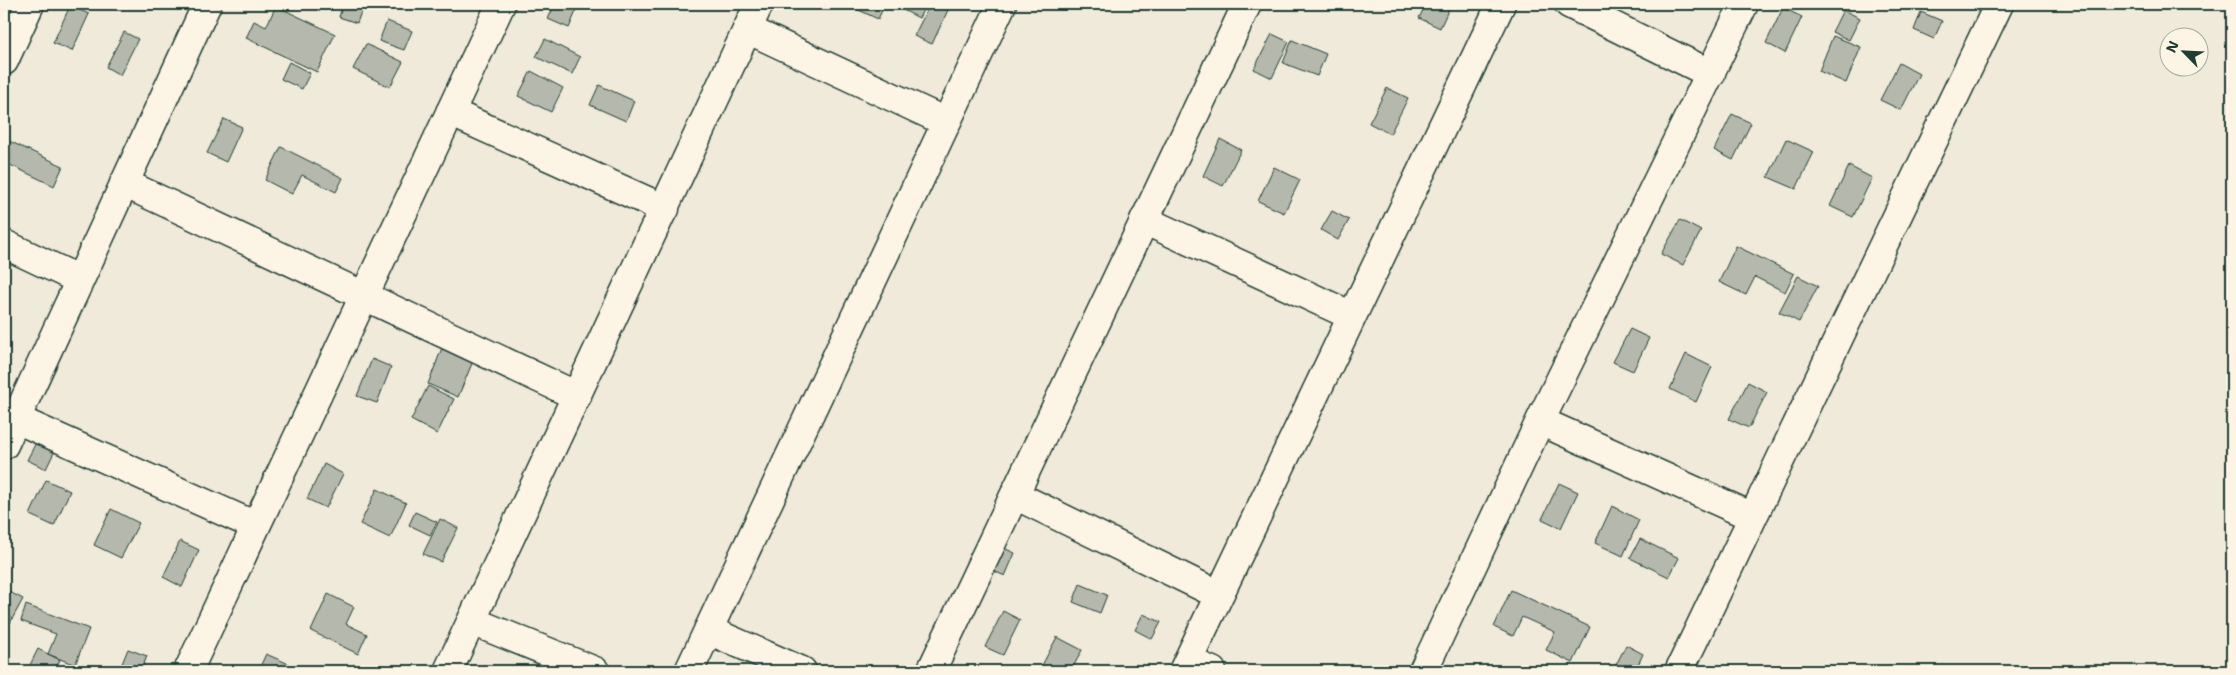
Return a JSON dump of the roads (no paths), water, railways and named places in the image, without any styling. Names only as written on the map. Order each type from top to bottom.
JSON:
[{"type":"street","points":[[4,61],[30,4]]},
{"type":"street","points":[[4,445],[207,4]]},
{"type":"street","points":[[188,671],[501,4]]},
{"type":"street","points":[[448,671],[759,4]]},
{"type":"street","points":[[689,671],[1002,4]]},
{"type":"street","points":[[931,671],[1247,4]]},
{"type":"street","points":[[1194,668],[1220,595],[1501,4]]},
{"type":"street","points":[[1569,4],[1711,74]]},
{"type":"street","points":[[1423,671],[1540,421],[1744,4]]},
{"type":"street","points":[[1679,671],[2000,4]]},
{"type":"street","points":[[747,29],[946,122]]},
{"type":"street","points":[[450,112],[665,209]]},
{"type":"street","points":[[124,183],[577,396]]},
{"type":"street","points":[[1144,220],[1352,316]]},
{"type":"street","points":[[4,244],[80,280]]},
{"type":"street","points":[[16,419],[256,526]]},
{"type":"street","points":[[1540,421],[1753,517]]},
{"type":"street","points":[[1015,495],[1220,595]]},
{"type":"street","points":[[472,621],[595,671]]},
{"type":"street","points":[[708,630],[802,671]]}]
